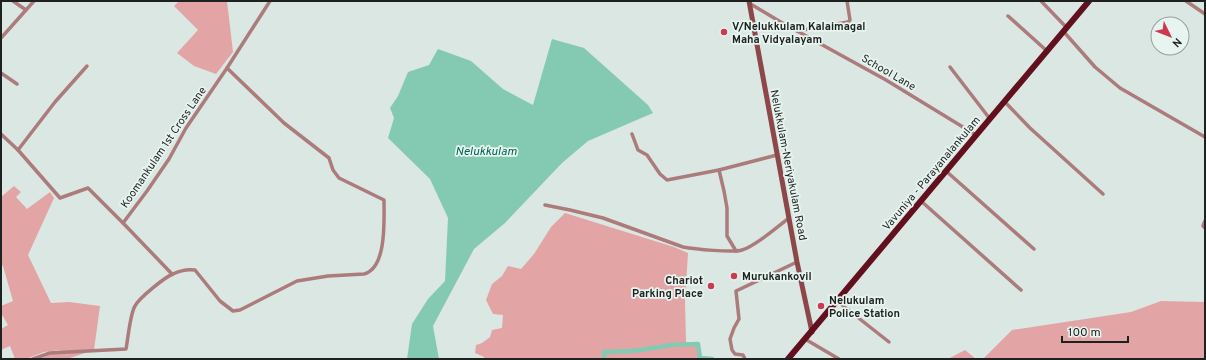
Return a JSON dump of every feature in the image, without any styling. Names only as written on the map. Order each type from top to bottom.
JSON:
[{"type":"highway","name":"Vavuniya - Parayanalankulam","points":[[788,359],[1089,1]]},
{"type":"main road","name":"Nelukkulam-Neriyakulam Road","points":[[749,2],[797,262],[812,332]]},
{"type":"street","points":[[13,1],[26,10]]},
{"type":"street","points":[[1,38],[34,1]]},
{"type":"street","name":"Koomankulam 1st Cross Lane","points":[[1,134],[18,150],[60,198],[88,188],[123,223],[169,159],[186,128],[228,68],[270,1]]},
{"type":"street","points":[[797,31],[848,22],[850,20],[847,1]]},
{"type":"street","points":[[1041,1],[1095,67],[1120,88],[1205,137]]},
{"type":"street","points":[[1186,1],[1205,14]]},
{"type":"street","name":"School Lane","points":[[749,2],[797,31],[886,80],[976,135]]},
{"type":"street","points":[[1008,16],[1048,51]]},
{"type":"street","points":[[18,150],[55,102],[87,66]]},
{"type":"street","points":[[950,67],[990,119]]},
{"type":"street","points":[[33,359],[50,352],[126,349],[132,313],[135,306],[148,293],[172,274],[190,269],[194,270],[220,301],[233,311],[240,310],[298,281],[328,276],[369,273],[376,266],[380,257],[384,225],[384,200],[339,178],[333,170],[329,158],[284,124],[228,68]]},
{"type":"street","points":[[1,73],[16,84]]},
{"type":"street","points":[[1004,101],[1030,128],[1103,194]]},
{"type":"street","points":[[632,134],[638,150],[647,155],[660,174],[667,180],[719,170],[777,155]]},
{"type":"street","points":[[719,170],[726,203],[727,236],[736,251]]},
{"type":"street","points":[[946,171],[1034,249]]},
{"type":"street","points":[[921,200],[1021,290]]},
{"type":"street","points":[[545,205],[603,218],[683,247],[694,249],[742,250],[756,243],[789,218]]},
{"type":"street","points":[[1205,221],[1203,224],[1205,228]]},
{"type":"street","points":[[123,223],[172,274]]},
{"type":"street","points":[[745,359],[743,355],[735,354],[732,350],[730,339],[739,319],[736,291],[797,262]]},
{"type":"street","points":[[838,301],[888,342]]},
{"type":"street","points":[[805,339],[839,359]]},
{"type":"shaded area","points":[[179,1],[227,1],[233,52],[216,74],[194,66],[177,53],[198,30],[174,6]]},
{"type":"shaded area","points":[[14,186],[21,192],[16,197],[27,209],[50,192],[54,198],[28,255],[51,303],[69,302],[100,306],[94,350],[67,359],[40,359],[61,350],[44,352],[26,359],[15,359],[10,346],[1,350],[1,329],[8,325],[1,313],[1,306],[13,301],[3,266],[1,264],[1,197]]},
{"type":"shaded area","points":[[565,213],[674,247],[688,253],[685,301],[686,341],[687,346],[697,346],[699,359],[484,359],[484,357],[475,353],[476,345],[482,343],[490,337],[492,330],[502,328],[503,315],[493,314],[486,300],[492,284],[502,276],[508,266],[521,269],[534,254],[551,227]]},
{"type":"shaded area","points":[[1161,301],[1205,302],[1205,359],[983,359],[1012,330],[1131,312]]},
{"type":"shaded area","points":[[965,350],[976,359],[948,359]]},
{"type":"water","name":"Nelukkulam","points":[[552,39],[584,48],[648,105],[653,113],[588,141],[562,163],[505,223],[474,249],[433,326],[439,359],[407,359],[412,324],[428,299],[445,281],[448,218],[430,179],[388,138],[394,118],[390,108],[398,96],[408,72],[429,65],[438,49],[471,61],[503,89],[533,105]]},
{"type":"waterway","points":[[604,359],[604,352],[632,351],[670,345],[698,344],[700,358],[712,359]]},
{"type":"place","name":"V/Nelukkulam Kalaimagal Maha Vidyalayam","points":[[724,32]]},
{"type":"place","name":"Murukankovil","points":[[734,276]]},
{"type":"place","name":"Chariot Parking Place","points":[[711,286]]},
{"type":"place","name":"Nelukulam Police Station","points":[[821,306]]}]
